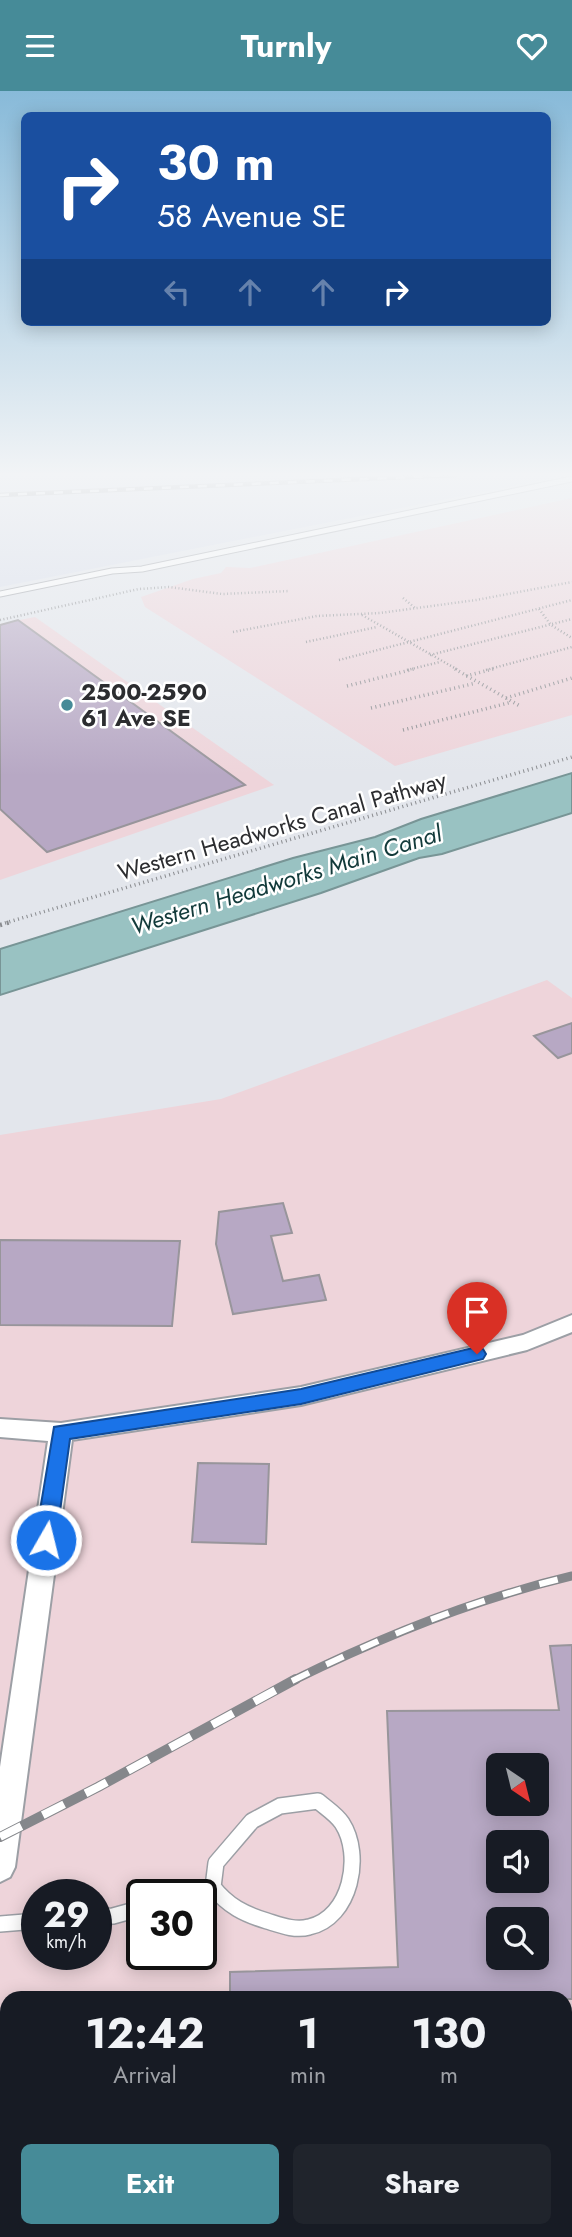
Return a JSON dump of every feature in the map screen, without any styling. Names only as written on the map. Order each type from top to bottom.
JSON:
[{"type":"street","points":[[0,1428],[61,1432],[301,1396],[527,1342],[572,1323]]},
{"type":"street","points":[[0,1867],[61,1432]]},
{"type":"lane","points":[[0,594],[92,575]]},
{"type":"lane","points":[[318,1801],[334,1813],[345,1828],[352,1861],[349,1887],[334,1915],[313,1927],[290,1928],[247,1916],[228,1907],[214,1887],[216,1863],[231,1843],[252,1821],[280,1806],[318,1801]]},
{"type":"lane","points":[[0,1924],[21,1922]]},
{"type":"path","points":[[233,632],[317,617],[415,608],[572,582]]},
{"type":"path","points":[[0,620],[139,589],[169,587],[222,594],[290,591]]},
{"type":"path","points":[[403,598],[415,608]]},
{"type":"path","points":[[339,660],[572,600]]},
{"type":"path","points":[[539,609],[551,625],[572,638]]},
{"type":"path","points":[[361,614],[378,627],[520,706]]},
{"type":"path","points":[[429,655],[572,619]]},
{"type":"path","points":[[306,642],[378,627]]},
{"type":"path","points":[[467,676],[572,647]]},
{"type":"path","points":[[347,685],[441,662]]},
{"type":"path","points":[[505,698],[572,678]]},
{"type":"path","points":[[371,708],[477,683]]},
{"type":"path","points":[[402,730],[512,702]]},
{"type":"path","name":"Western Headworks Canal Pathway","points":[[0,925],[572,757]]},
{"type":"shaded area","points":[[0,575],[60,575],[0,587]]},
{"type":"shaded area","points":[[211,575],[572,575],[572,715],[395,766],[145,607],[141,597]]},
{"type":"shaded area","name":"2500-2590 61 Ave SE","points":[[35,617],[274,785],[0,880],[0,624]]},
{"type":"shaded area","points":[[547,980],[572,998],[572,1991],[0,1991],[0,1135],[221,1099]]},
{"type":"water","name":"Western Headworks Main Canal","points":[[572,773],[572,813],[442,854],[419,858],[321,893],[0,995],[0,949],[293,858],[375,837],[421,819]]},
{"type":"building","name":"2500-2590 61 Ave SE","points":[[18,620],[245,785],[47,852],[0,809],[0,625]]},
{"type":"building","points":[[572,1023],[572,1053],[558,1058],[534,1036]]},
{"type":"building","points":[[283,1203],[292,1233],[271,1236],[283,1281],[319,1275],[326,1300],[233,1314],[216,1244],[219,1212]]},
{"type":"building","points":[[0,1240],[180,1241],[172,1326],[0,1325]]},
{"type":"building","points":[[198,1463],[269,1464],[266,1544],[192,1542]]},
{"type":"building","points":[[572,1645],[572,1991],[230,1991],[230,1972],[398,1967],[387,1711],[559,1710],[550,1646]]},
{"type":"railway","points":[[294,1680],[429,1620],[464,1607],[572,1576]]},
{"type":"railway","points":[[0,1837],[294,1680]]},
{"type":"place","name":"2500-2590 61 Ave SE","points":[[67,705]]},
{"type":"route","points":[[46,1540],[61,1432],[301,1396],[477,1354]]}]
